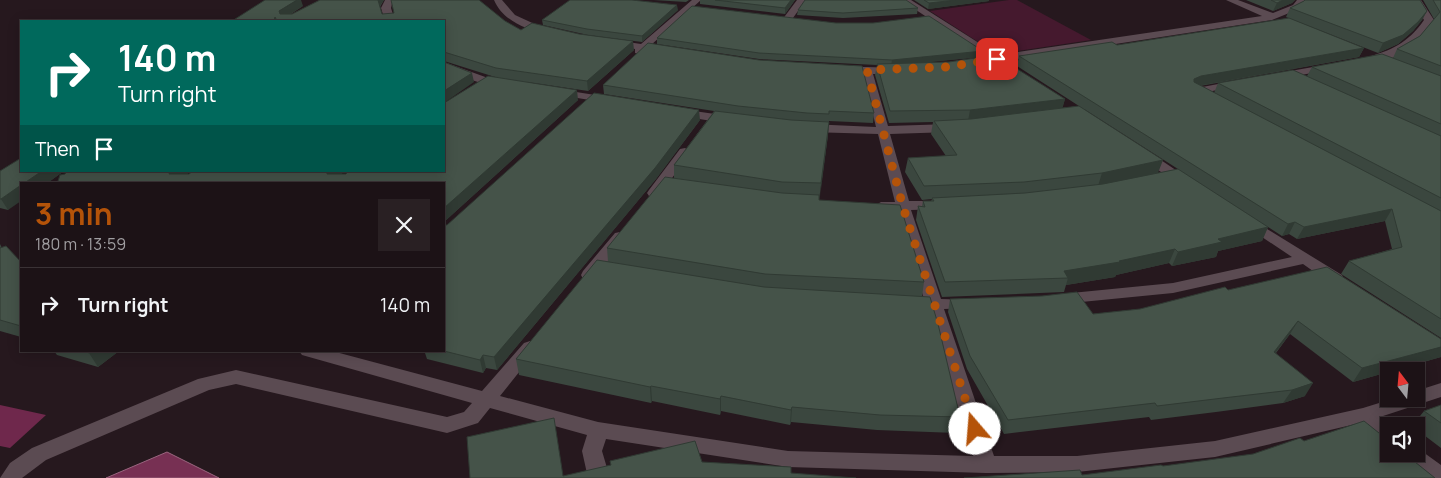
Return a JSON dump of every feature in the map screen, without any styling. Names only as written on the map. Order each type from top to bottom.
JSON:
[{"type":"street","points":[[389,0],[386,8],[390,20]]},
{"type":"street","points":[[498,0],[501,8],[522,22],[560,35]]},
{"type":"street","points":[[787,20],[802,0]]},
{"type":"street","points":[[905,0],[1013,70]]},
{"type":"street","points":[[1230,0],[1289,24]]},
{"type":"street","points":[[972,63],[1272,17],[1296,6],[1302,0]]},
{"type":"street","points":[[1377,59],[1399,52],[1418,38],[1429,20],[1422,6],[1416,0]]},
{"type":"street","points":[[671,6],[695,6]]},
{"type":"street","points":[[630,60],[643,47],[695,6]]},
{"type":"street","points":[[911,20],[931,17]]},
{"type":"street","points":[[606,42],[672,52]]},
{"type":"street","points":[[1358,57],[1377,59],[1395,66]]},
{"type":"street","points":[[445,65],[486,80],[515,85]]},
{"type":"street","points":[[1271,78],[1338,66]]},
{"type":"street","points":[[834,70],[910,70]]},
{"type":"street","points":[[867,70],[903,207],[986,465]]},
{"type":"street","points":[[1289,74],[1307,83]]},
{"type":"street","points":[[472,90],[486,80]]},
{"type":"street","points":[[1214,100],[1196,91],[1243,83]]},
{"type":"street","points":[[578,110],[605,85]]},
{"type":"street","points":[[544,90],[622,102]]},
{"type":"street","points":[[671,111],[745,122]]},
{"type":"street","points":[[644,206],[710,118]]},
{"type":"street","points":[[799,127],[883,131],[959,128]]},
{"type":"street","points":[[1135,149],[1201,191]]},
{"type":"street","points":[[1159,179],[1177,175]]},
{"type":"street","points":[[662,184],[682,186]]},
{"type":"street","points":[[866,206],[903,207],[952,204]]},
{"type":"street","points":[[1233,212],[1346,285]]},
{"type":"street","points":[[577,289],[632,221]]},
{"type":"street","points":[[1048,301],[1173,288],[1306,259]]},
{"type":"street","points":[[595,267],[614,270]]},
{"type":"street","points":[[897,303],[935,305],[982,304]]},
{"type":"street","points":[[10,478],[17,470],[39,454],[205,384],[236,377],[447,425],[471,418],[488,400],[542,333]]},
{"type":"street","points":[[310,352],[598,430],[788,459],[986,465],[1077,464],[1216,449],[1386,408]]},
{"type":"street","points":[[1425,396],[1441,390]]},
{"type":"street","points":[[1363,415],[1380,428]]},
{"type":"street","points":[[598,430],[592,451],[599,478]]},
{"type":"street","points":[[1422,462],[1441,477]]},
{"type":"shaded area","points":[[1017,0],[1091,40],[997,54],[930,11]]},
{"type":"shaded area","points":[[0,405],[46,415],[10,448],[0,446]]},
{"type":"shaded area","points":[[167,452],[219,478],[106,478]]},
{"type":"building","points":[[265,0],[297,0],[279,11],[280,14],[292,14],[320,0],[378,0],[382,14],[394,13],[391,0],[479,0],[505,21],[521,30],[532,23],[579,34],[633,41],[587,81],[496,68],[445,52],[445,20],[276,20],[275,17],[274,20],[234,20]]},
{"type":"building","points":[[570,0],[632,0],[677,5],[642,36],[587,29],[542,20]]},
{"type":"building","points":[[715,0],[791,0],[785,8]]},
{"type":"building","points":[[805,0],[906,0],[918,8],[843,13],[798,10]]},
{"type":"building","points":[[924,0],[956,0],[929,3]]},
{"type":"building","points":[[1271,0],[1283,0],[1277,3]]},
{"type":"building","points":[[1305,0],[1420,0],[1427,11],[1403,35],[1383,43],[1290,8]]},
{"type":"building","points":[[1433,0],[1441,0],[1441,66],[1397,49],[1420,36],[1440,12]]},
{"type":"building","points":[[692,6],[836,23],[873,23],[929,16],[983,51],[892,60],[759,53],[657,38]]},
{"type":"building","points":[[1289,18],[1364,48],[1201,76],[1194,79],[1194,82],[1441,211],[1441,319],[1349,261],[1402,247],[1392,209],[1304,227],[1295,222],[1288,224],[1019,56],[1112,42],[1117,45]]},
{"type":"building","points":[[648,43],[759,60],[862,66],[874,113],[829,111],[829,114],[807,113],[738,106],[603,85]]},
{"type":"building","points":[[1382,54],[1441,76],[1441,124],[1312,67]]},
{"type":"building","points":[[995,55],[1065,99],[970,110],[890,111],[877,64],[949,62]]},
{"type":"building","points":[[445,62],[472,73],[445,90]]},
{"type":"building","points":[[1293,70],[1441,136],[1441,198],[1218,83]]},
{"type":"building","points":[[488,76],[577,90],[445,207],[445,182],[58,182],[60,175],[67,172],[170,172],[169,174],[189,174],[192,172],[327,172],[327,174],[346,174],[348,172],[445,172],[445,102]]},
{"type":"building","points":[[594,93],[699,110],[655,168],[494,357],[483,355],[480,360],[445,351],[445,225]]},
{"type":"building","points":[[1079,106],[1163,160],[1102,173],[1024,182],[924,186],[908,158],[957,155],[934,121],[971,119]]},
{"type":"building","points":[[715,111],[791,120],[829,122],[821,183],[782,182],[674,165]]},
{"type":"building","points":[[20,159],[20,172],[41,172],[26,182],[20,182],[20,186],[0,199],[0,171]]},
{"type":"building","points":[[1178,169],[1268,227],[1218,239],[1222,242],[1178,252],[1175,249],[1120,262],[1064,271],[1068,278],[945,282],[918,206],[925,207],[923,201],[934,201],[932,198],[1025,193],[1103,184]]},
{"type":"building","points":[[665,177],[782,193],[819,195],[819,200],[900,205],[924,282],[765,274],[607,248]]},
{"type":"building","points":[[6,246],[20,261],[20,326],[0,320],[0,248]]},
{"type":"building","points":[[597,260],[764,287],[930,297],[960,417],[880,415],[792,407],[791,410],[721,396],[720,399],[650,387],[516,359]]},
{"type":"building","points":[[1327,267],[1441,339],[1441,347],[1362,368],[1298,321],[1274,352],[1313,383],[1292,390],[1157,406],[1155,403],[1008,420],[970,356],[950,299],[1042,296],[1077,292],[1093,314],[1140,309],[1225,287],[1228,290]]},
{"type":"building","points":[[1441,405],[1441,423],[1424,411]]},
{"type":"building","points":[[554,418],[563,476],[611,465],[610,461],[695,441],[702,462],[791,467],[791,473],[856,478],[470,478],[467,437]]},
{"type":"building","points":[[1364,421],[1380,434],[1380,462],[1415,462],[1435,478],[964,478],[1080,470],[1082,475],[1253,454],[1300,438],[1304,441]]},
{"type":"route","points":[[975,429],[903,207],[867,70],[891,71],[947,67],[997,59]]}]
